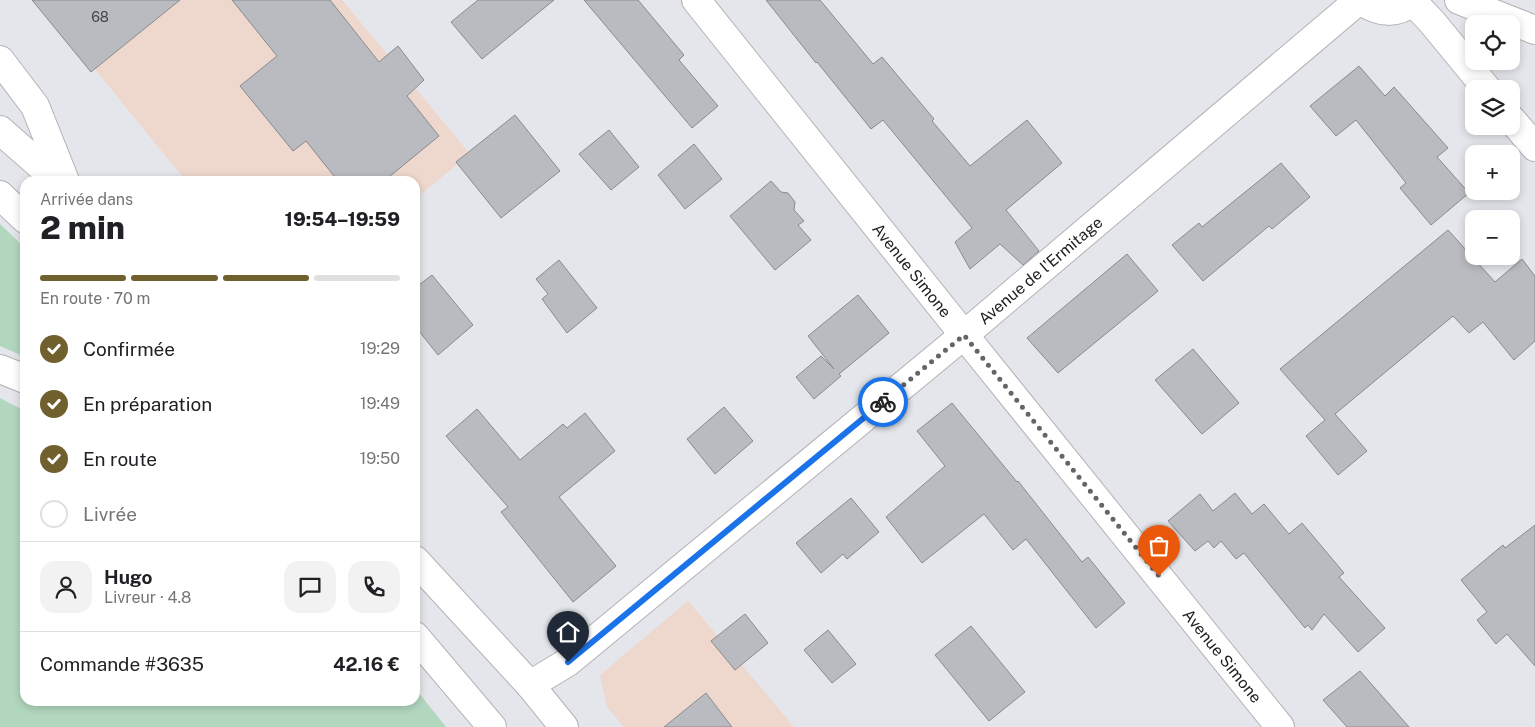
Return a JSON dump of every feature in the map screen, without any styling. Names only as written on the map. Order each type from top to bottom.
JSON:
[{"type":"street","name":"Avenue Simone","points":[[696,0],[1280,727]]},
{"type":"street","name":"Avenue de l'Ermitage","points":[[530,684],[568,662],[964,335],[1360,0]]},
{"type":"street","points":[[1360,0],[1370,7],[1383,11],[1396,11],[1415,1],[1481,75]]},
{"type":"street","points":[[1459,0],[1493,15]]},
{"type":"street","points":[[1520,25],[1535,30]]},
{"type":"street","points":[[0,60],[35,106],[63,176]]},
{"type":"street","points":[[0,130],[52,176]]},
{"type":"street","points":[[1520,130],[1535,147]]},
{"type":"street","points":[[0,195],[20,213]]},
{"type":"street","points":[[0,369],[20,377]]},
{"type":"street","points":[[420,565],[530,684],[564,727]]},
{"type":"street","points":[[420,642],[492,727]]},
{"type":"street","points":[[420,664],[488,727]]},
{"type":"shaded area","points":[[57,0],[342,0],[470,154],[420,195],[420,176],[182,176],[46,9]]},
{"type":"shaded area","points":[[688,601],[794,727],[624,727],[607,707],[600,675]]},
{"type":"green space","points":[[0,224],[20,243],[20,355],[0,346]]},
{"type":"green space","points":[[0,398],[20,408],[20,706],[420,706],[420,694],[446,727],[0,727]]},
{"type":"building","points":[[32,0],[180,0],[91,72]]},
{"type":"building","points":[[232,0],[330,0],[379,62],[398,46],[424,80],[407,96],[439,136],[390,176],[334,176],[306,141],[293,151],[240,86],[277,56]]},
{"type":"building","points":[[478,0],[554,0],[482,59],[451,22]]},
{"type":"building","points":[[584,0],[638,0],[684,55],[679,60],[718,106],[692,128]]},
{"type":"building","points":[[766,0],[820,0],[873,64],[882,57],[934,119],[932,121],[970,166],[1027,120],[1062,163],[1006,210],[1039,251],[1023,265],[1000,244],[970,269],[955,242],[972,228],[883,120],[871,129]]},
{"type":"building","points":[[1359,66],[1385,96],[1394,87],[1448,148],[1437,157],[1465,188],[1465,196],[1431,225],[1400,188],[1406,183],[1356,120],[1336,136],[1310,106]]},
{"type":"building","points":[[515,115],[560,171],[501,218],[456,162]]},
{"type":"building","points":[[609,130],[639,167],[611,190],[579,154]]},
{"type":"building","points":[[694,144],[722,179],[685,209],[658,175]]},
{"type":"building","points":[[1281,163],[1310,197],[1272,229],[1269,226],[1203,281],[1172,245],[1199,223],[1202,227]]},
{"type":"building","points":[[771,181],[781,192],[788,193],[795,202],[794,210],[804,221],[798,225],[811,240],[775,270],[730,216]]},
{"type":"building","points":[[1448,230],[1465,249],[1465,265],[1480,265],[1495,282],[1515,265],[1520,265],[1522,259],[1535,276],[1535,341],[1514,360],[1483,322],[1469,333],[1453,316],[1335,414],[1367,451],[1338,475],[1306,436],[1325,420],[1280,369]]},
{"type":"building","points":[[1127,254],[1158,291],[1058,373],[1027,338]]},
{"type":"building","points":[[559,260],[597,308],[567,333],[542,299],[548,294],[536,279]]},
{"type":"building","points":[[432,275],[473,325],[438,355],[420,332],[420,284]]},
{"type":"building","points":[[858,295],[889,333],[839,374],[841,376],[814,399],[796,377],[821,356],[834,369],[808,336]]},
{"type":"building","points":[[1193,349],[1239,403],[1202,434],[1155,380]]},
{"type":"building","points":[[952,403],[1018,481],[1082,562],[1088,557],[1125,603],[1096,628],[1026,539],[1013,550],[984,514],[922,563],[886,517],[945,466],[917,431]]},
{"type":"building","points":[[724,407],[753,441],[715,474],[687,439]]},
{"type":"building","points":[[477,409],[520,460],[563,424],[567,428],[585,413],[615,451],[559,497],[616,566],[573,602],[501,512],[508,507],[446,436]]},
{"type":"building","points":[[1235,493],[1252,514],[1264,504],[1289,534],[1302,523],[1344,573],[1339,577],[1385,628],[1358,652],[1324,614],[1312,630],[1308,625],[1305,628],[1244,553],[1236,559],[1221,541],[1214,548],[1208,541],[1195,551],[1168,521],[1200,494],[1213,511]]},
{"type":"building","points":[[851,498],[879,532],[847,559],[843,554],[821,573],[796,543]]},
{"type":"building","points":[[1535,525],[1535,666],[1507,634],[1496,644],[1477,620],[1487,612],[1461,580],[1503,545],[1505,548]]},
{"type":"building","points":[[745,614],[768,643],[735,670],[711,641]]},
{"type":"building","points":[[971,626],[1025,692],[989,721],[935,655]]},
{"type":"building","points":[[828,630],[856,664],[832,683],[804,650]]},
{"type":"building","points":[[1360,671],[1409,727],[1347,727],[1323,700]]},
{"type":"building","points":[[706,693],[732,727],[664,727]]},
{"type":"way so far","points":[[883,402],[964,335],[1159,576]]},
{"type":"route","points":[[568,662],[883,402]]}]
